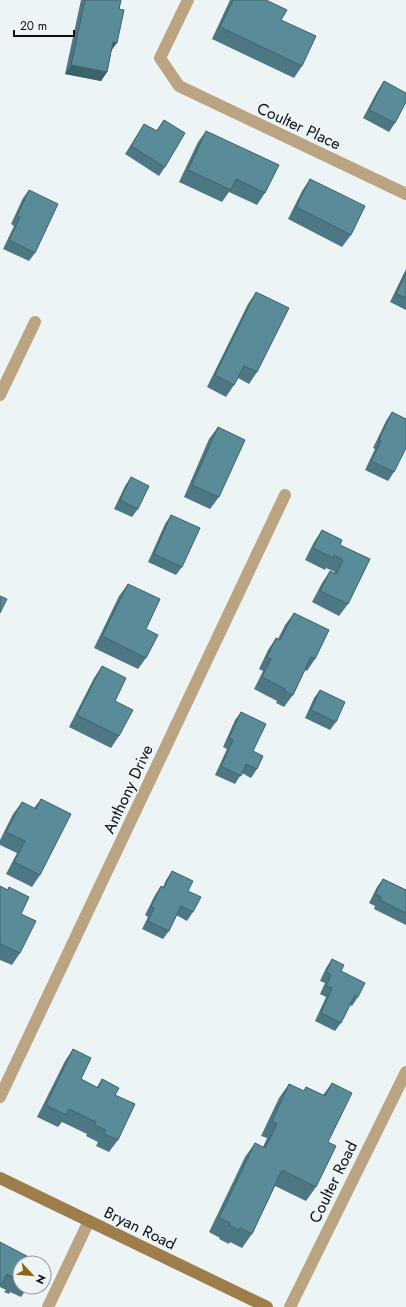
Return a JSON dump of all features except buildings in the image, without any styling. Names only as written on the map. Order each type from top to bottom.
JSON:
[{"type":"street","name":"Coulter Place","points":[[188,0],[160,58],[179,86],[406,194]]},
{"type":"street","points":[[0,395],[35,322]]},
{"type":"street","name":"Anthony Drive","points":[[0,1097],[285,495]]},
{"type":"street","name":"Coulter Road","points":[[290,1307],[406,1072]]},
{"type":"street","name":"Bryan Road","points":[[0,1178],[267,1307]]},
{"type":"street","points":[[48,1307],[89,1221]]}]
